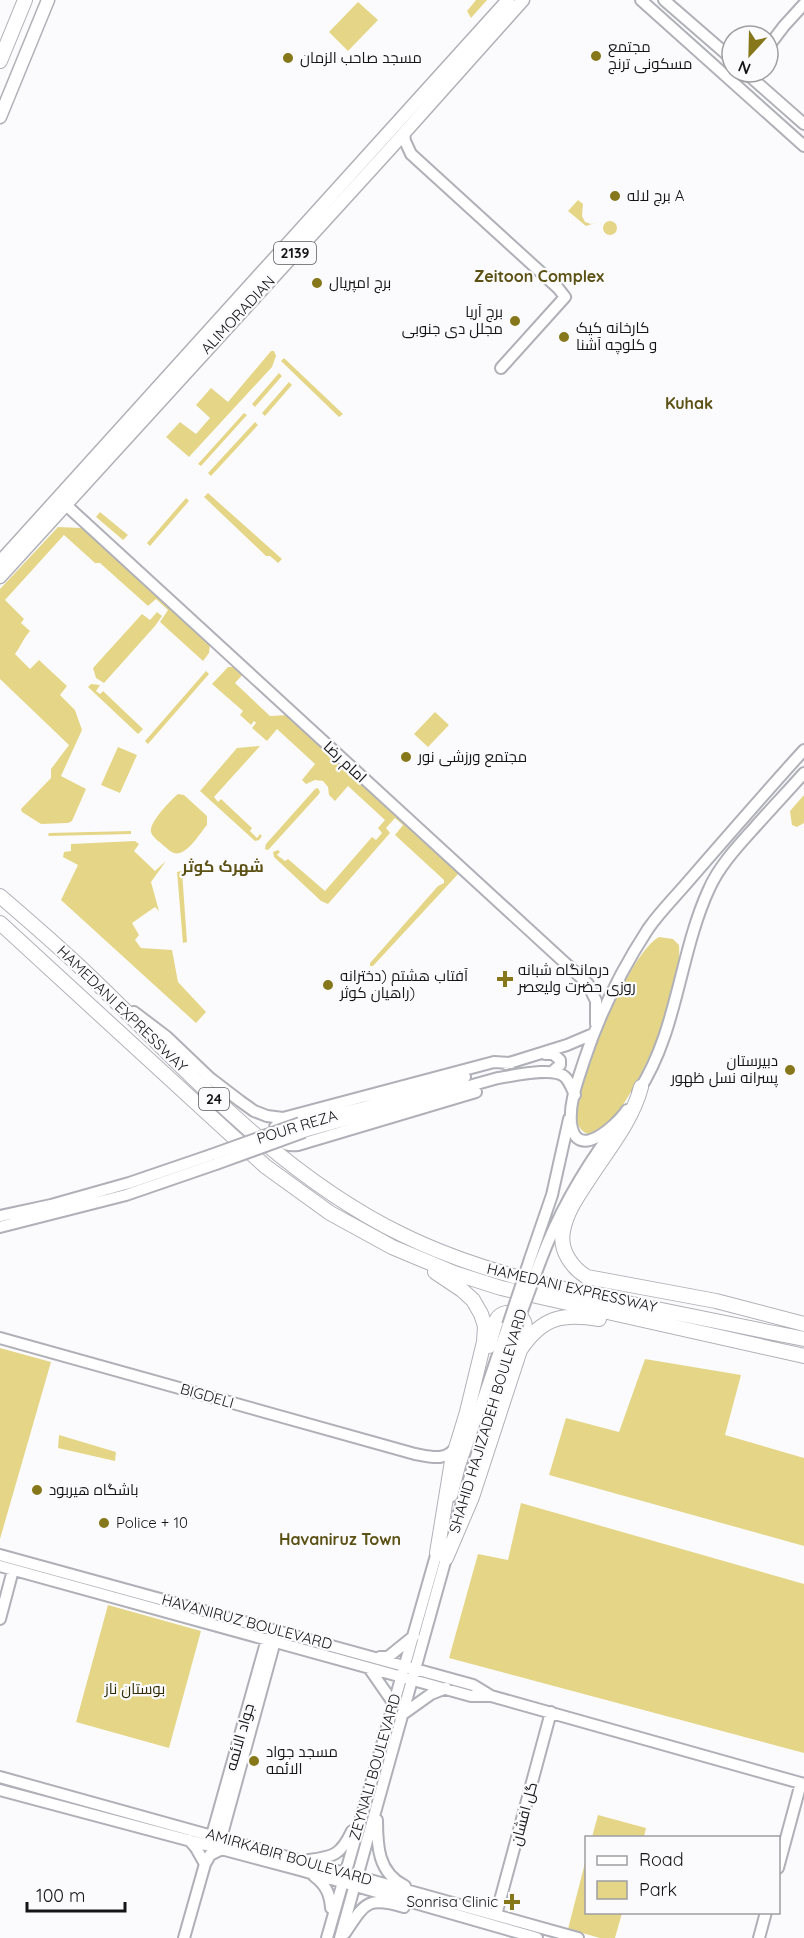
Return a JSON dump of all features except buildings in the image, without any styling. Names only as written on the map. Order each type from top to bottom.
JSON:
[{"type":"highway","points":[[0,61],[25,0]]},
{"type":"highway","points":[[0,885],[50,940]]},
{"type":"highway","name":"HAMEDANI EXPRESSWAY","points":[[0,896],[100,986],[218,1103],[275,1152],[324,1189],[369,1217],[459,1259],[507,1275],[594,1296],[804,1339]]},
{"type":"highway","name":"HAMEDANI EXPRESSWAY","points":[[0,922],[265,1166],[330,1213],[392,1247],[454,1273],[501,1288],[804,1357]]},
{"type":"highway","points":[[0,931],[30,951]]},
{"type":"highway","points":[[641,1087],[633,1112],[570,1209],[562,1234],[569,1261],[577,1271],[587,1277],[716,1301],[804,1324]]},
{"type":"highway","points":[[392,1247],[448,1279],[473,1300],[481,1314],[485,1326],[484,1342],[467,1412]]},
{"type":"highway","points":[[503,1314],[515,1314],[524,1321],[525,1333],[520,1350],[472,1497],[442,1555],[448,1486],[467,1412],[498,1318],[503,1314]]},
{"type":"highway","points":[[520,1350],[539,1328],[568,1316],[804,1357]]},
{"type":"main road","points":[[0,117],[48,0]]},
{"type":"main road","name":"ALIMORADIAN","points":[[0,577],[62,502],[508,0]]},
{"type":"main road","name":"ALIMORADIAN","points":[[0,562],[133,430],[523,0]]},
{"type":"main road","points":[[641,0],[804,146]]},
{"type":"main road","points":[[664,0],[720,48]]},
{"type":"main road","points":[[780,31],[804,4]]},
{"type":"main road","points":[[780,29],[784,26]]},
{"type":"main road","points":[[759,84],[804,124]]},
{"type":"main road","points":[[755,103],[757,93],[762,87]]},
{"type":"main road","points":[[404,133],[411,154],[558,288],[565,297],[501,369]]},
{"type":"main road","points":[[390,149],[411,154]]},
{"type":"main road","name":"امام رضا","points":[[62,502],[588,984],[596,1001],[597,1017],[594,1033]]},
{"type":"main road","points":[[594,1033],[637,947],[660,912],[804,750]]},
{"type":"main road","name":"SHAHID HAJIZADEH BOULEVARD","points":[[535,1261],[565,1202],[620,1120],[654,1063],[670,1020],[701,906],[710,886],[739,846],[804,773]]},
{"type":"main road","points":[[100,986],[167,1037],[210,1078],[254,1111],[267,1116],[283,1118],[494,1062],[511,1063]]},
{"type":"main road","name":"POUR REZA","points":[[0,1227],[126,1195],[302,1128],[363,1107],[540,1054],[594,1033]]},
{"type":"main road","name":"SHAHID HAJIZADEH BOULEVARD","points":[[409,1672],[414,1636],[466,1486],[512,1327],[535,1261],[574,1095],[594,1033]]},
{"type":"main road","points":[[540,1054],[558,1056],[560,1065],[553,1071],[566,1077],[574,1095]]},
{"type":"main road","name":"POUR REZA","points":[[302,1128],[498,1078],[553,1071]]},
{"type":"main road","points":[[283,1118],[275,1126],[276,1136],[283,1144],[298,1145],[487,1089],[515,1076]]},
{"type":"main road","points":[[571,1110],[573,1130],[581,1139],[595,1139],[620,1120]]},
{"type":"main road","name":"POUR REZA","points":[[0,1216],[51,1205],[214,1160]]},
{"type":"main road","name":"BIGDELI","points":[[0,1338],[415,1454]]},
{"type":"main road","points":[[415,1454],[439,1458],[452,1453],[457,1446]]},
{"type":"main road","points":[[415,1454],[444,1467],[447,1471],[448,1486]]},
{"type":"main road","name":"HAVANIRUZ BOULEVARD","points":[[0,1555],[375,1657],[446,1688],[471,1696],[491,1696],[803,1783]]},
{"type":"main road","name":"SHAHID HAJIZADEH BOULEVARD","points":[[409,1672],[442,1555]]},
{"type":"main road","name":"HAVANIRUZ BOULEVARD","points":[[0,1566],[369,1668],[409,1672],[472,1685],[491,1696]]},
{"type":"main road","points":[[0,1618],[14,1570]]},
{"type":"main road","points":[[375,1657],[388,1657],[414,1636]]},
{"type":"main road","name":"جواد الائمه","points":[[218,1841],[271,1640]]},
{"type":"main road","points":[[369,1668],[394,1704]]},
{"type":"main road","name":"ZEYNALI BOULEVARD","points":[[327,1937],[394,1704],[409,1672]]},
{"type":"main road","name":"ZEYNALI BOULEVARD","points":[[341,1938],[403,1714],[409,1672]]},
{"type":"main road","points":[[403,1714],[431,1694],[446,1688]]},
{"type":"main road","name":"گل افشان","points":[[495,1920],[551,1712]]},
{"type":"main road","name":"AMIRKABIR BOULEVARD","points":[[0,1777],[495,1920],[578,1938]]},
{"type":"main road","points":[[780,1861],[803,1783]]},
{"type":"main road","name":"AMIRKABIR BOULEVARD","points":[[0,1790],[188,1839],[218,1841]]},
{"type":"main road","points":[[301,1865],[329,1858],[340,1850],[351,1835],[366,1798]]},
{"type":"main road","points":[[377,1806],[380,1862],[401,1884],[433,1897]]},
{"type":"main road","points":[[188,1839],[205,1864]]},
{"type":"main road","points":[[184,1938],[205,1864],[218,1841]]},
{"type":"main road","points":[[301,1865],[325,1886],[330,1896],[331,1910],[327,1937]]},
{"type":"main road","name":"AMIRKABIR BOULEVARD","points":[[356,1881],[433,1897],[537,1938]]},
{"type":"main road","points":[[341,1938],[367,1904],[378,1901],[436,1917],[495,1920]]},
{"type":"main road","points":[[759,1938],[765,1914]]},
{"type":"green space","points":[[476,0],[487,0],[471,18],[467,11]]},
{"type":"green space","points":[[358,2],[378,20],[348,51],[329,32]]},
{"type":"green space","points":[[578,200],[583,204],[582,216],[585,222],[591,224],[598,222],[586,226],[568,211]]},
{"type":"green space","points":[[610,221],[615,223],[617,228],[615,233],[610,235],[605,233],[603,228],[605,223]]},
{"type":"green space","points":[[271,351],[274,351],[276,356],[272,367],[189,457],[166,437],[180,422],[196,434],[210,418],[196,405],[211,388],[228,402]]},
{"type":"green space","points":[[284,358],[343,414],[339,417],[281,361]]},
{"type":"green space","points":[[279,373],[282,376],[255,407],[252,404]]},
{"type":"green space","points":[[289,382],[292,385],[265,416],[262,413]]},
{"type":"green space","points":[[244,413],[247,415],[201,466],[198,464]]},
{"type":"green space","points":[[255,422],[258,425],[211,476],[208,473]]},
{"type":"green space","points":[[208,493],[282,559],[278,563],[270,556],[266,556],[204,497]]},
{"type":"green space","points":[[186,498],[189,501],[150,546],[147,543]]},
{"type":"green space","points":[[100,512],[128,535],[123,540],[96,517]]},
{"type":"green space","points":[[58,527],[82,528],[210,644],[209,653],[203,661],[160,622],[168,610],[156,599],[148,606],[100,563],[95,563],[64,535],[5,600],[24,619],[21,623],[30,631],[15,654],[30,669],[39,660],[67,686],[60,695],[75,710],[82,730],[61,776],[86,789],[72,821],[41,824],[21,809],[51,778],[51,769],[69,745],[0,679],[0,589]]},
{"type":"green space","points":[[157,612],[162,616],[155,626],[104,683],[96,678],[93,668],[142,614],[150,620]]},
{"type":"green space","points":[[228,667],[237,667],[244,673],[235,683],[270,716],[288,715],[460,872],[373,966],[370,966],[370,963],[438,886],[444,883],[444,880],[395,835],[403,825],[395,818],[386,828],[390,833],[328,904],[321,901],[274,857],[273,852],[278,850],[280,852],[277,855],[285,861],[288,859],[325,891],[372,837],[376,840],[382,833],[378,828],[385,820],[348,786],[335,801],[329,795],[328,787],[323,781],[315,780],[306,784],[302,780],[315,764],[277,729],[267,741],[252,728],[256,723],[254,721],[251,725],[240,715],[243,711],[212,684]]},
{"type":"green space","points":[[206,671],[209,674],[148,744],[145,741]]},
{"type":"green space","points":[[91,684],[100,685],[96,691],[100,694],[103,691],[143,729],[138,734],[88,687]]},
{"type":"green space","points":[[435,712],[449,725],[428,747],[414,734]]},
{"type":"green space","points":[[260,746],[214,797],[218,802],[221,799],[252,828],[250,831],[257,838],[260,834],[262,836],[255,841],[200,791],[237,748]]},
{"type":"green space","points":[[118,747],[137,755],[120,793],[101,785]]},
{"type":"green space","points":[[318,788],[319,794],[270,848],[265,849],[266,844]]},
{"type":"green space","points":[[178,794],[184,795],[207,816],[207,825],[188,848],[180,853],[173,853],[154,838],[151,828],[157,817]]},
{"type":"green space","points":[[804,795],[804,823],[797,827],[792,825],[790,811]]},
{"type":"green space","points":[[131,831],[131,834],[48,835],[49,833]]},
{"type":"green space","points":[[135,841],[139,844],[134,851],[155,871],[166,861],[151,882],[159,911],[155,907],[132,923],[139,935],[135,940],[141,948],[172,950],[178,982],[206,1012],[196,1023],[61,900],[78,865],[63,857],[64,852],[71,851],[71,844]]},
{"type":"green space","points":[[182,871],[187,942],[183,943],[177,872]]},
{"type":"green space","points":[[659,937],[673,939],[679,945],[677,977],[665,1019],[641,1075],[618,1113],[606,1126],[594,1134],[584,1132],[577,1123],[575,1112],[577,1096],[594,1046],[634,966],[647,947]]},
{"type":"green space","points":[[0,1348],[51,1362],[0,1539]]},
{"type":"green space","points":[[645,1359],[741,1375],[725,1435],[804,1458],[804,1546],[549,1475],[566,1418],[619,1432]]},
{"type":"green space","points":[[59,1435],[116,1452],[115,1461],[58,1448]]},
{"type":"green space","points":[[521,1503],[804,1584],[804,1753],[449,1658],[478,1554],[508,1560]]},
{"type":"green space","name":"بوستان ناز","points":[[108,1605],[201,1631],[169,1748],[76,1722]]},
{"type":"green space","points":[[598,1815],[646,1828],[644,1836],[592,1836]]},
{"type":"green space","points":[[585,1863],[585,1914],[622,1914],[615,1938],[600,1938],[568,1929]]},
{"type":"place","name":"مجتمع مسکونی ترنج","points":[[596,56]]},
{"type":"place","name":"مسجد صاحب الزمان","points":[[288,58]]},
{"type":"place","name":"برج لاله A","points":[[615,196]]},
{"type":"place","name":"برج امپریال","points":[[317,283]]},
{"type":"place","name":"برج آریا مجلل دی جنوبی","points":[[515,321]]},
{"type":"place","name":"کارخانه کیک و کلوچه آشنا","points":[[564,337]]},
{"type":"place","name":"مجتمع ورزشی نور","points":[[406,757]]},
{"type":"place","name":"درمانگاه شبانه روزی حضرت ولیعصر","points":[[505,979]]},
{"type":"place","name":"آفتاب هشتم (دخترانه راهیان کوثر)","points":[[328,985]]},
{"type":"place","name":"دبیرستان پسرانه نسل ظهور","points":[[790,1070]]},
{"type":"place","name":"باشگاه هیربود","points":[[37,1490]]},
{"type":"place","name":"Police + 10","points":[[104,1523]]},
{"type":"place","name":"مسجد جواد الائمه","points":[[254,1761]]},
{"type":"place","name":"Sonrisa Clinic","points":[[512,1902]]},
{"type":"district","name":"Zeitoon Complex","points":[[539,276]]},
{"type":"district","name":"Kuhak","points":[[689,403]]},
{"type":"district","name":"شهرک کوثر","points":[[223,866]]},
{"type":"district","name":"Havaniruz Town","points":[[340,1539]]}]
